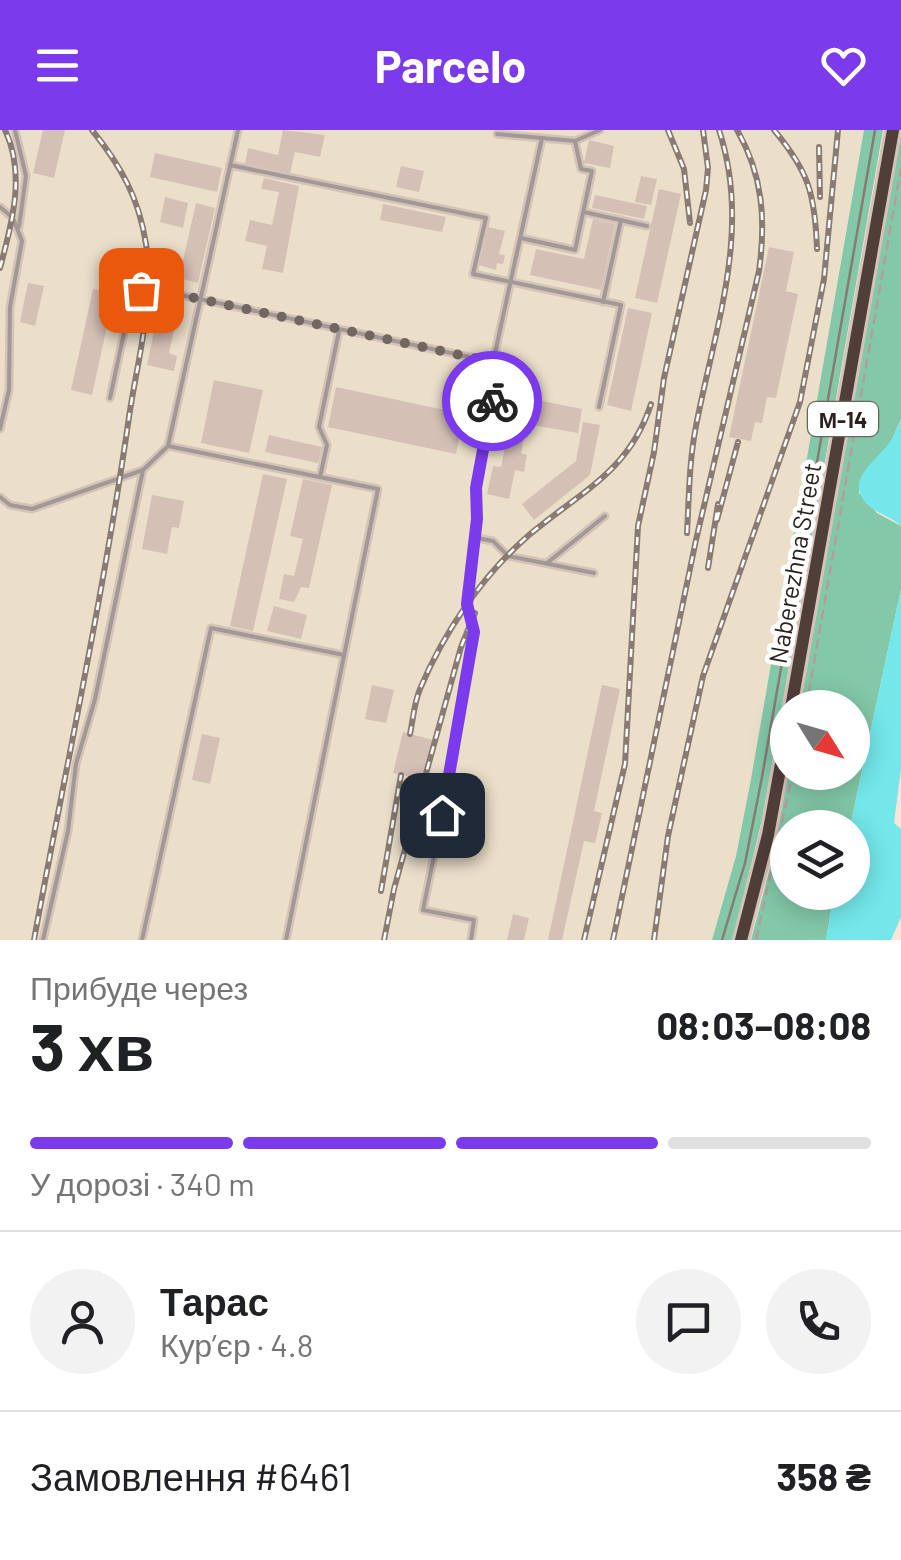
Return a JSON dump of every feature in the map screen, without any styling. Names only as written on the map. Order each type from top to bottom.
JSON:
[{"type":"highway","name":"Naberezhna Street","points":[[794,690],[893,130]]},
{"type":"highway","points":[[742,940],[776,790]]},
{"type":"lane","points":[[0,430],[9,390],[10,307],[22,241],[19,228],[26,176],[15,130]]},
{"type":"lane","points":[[0,497],[10,505],[32,510],[143,470],[168,446],[238,130]]},
{"type":"lane","points":[[498,134],[575,142],[600,130]]},
{"type":"lane","points":[[471,940],[474,920],[422,910],[456,752],[462,691],[474,632],[467,604],[476,488],[494,392],[493,362],[542,138]]},
{"type":"lane","points":[[520,238],[575,250],[592,171],[580,169],[575,142]]},
{"type":"lane","points":[[230,165],[486,218],[473,274],[621,306],[599,407]]},
{"type":"lane","points":[[0,207],[19,228]]},
{"type":"lane","points":[[583,212],[648,226]]},
{"type":"lane","points":[[603,302],[621,220]]},
{"type":"lane","points":[[110,398],[135,294],[148,288],[493,362]]},
{"type":"lane","points":[[320,477],[327,445],[320,427],[340,329]]},
{"type":"lane","points":[[168,446],[378,489],[286,940]]},
{"type":"lane","points":[[43,940],[68,830],[76,764],[95,699],[143,470]]},
{"type":"lane","points":[[547,564],[605,516]]},
{"type":"lane","points":[[475,538],[494,541],[508,556],[594,572]]},
{"type":"lane","points":[[142,940],[211,628],[344,655]]},
{"type":"path","points":[[809,690],[901,168]]},
{"type":"path","points":[[756,940],[789,790]]},
{"type":"shaded area","points":[[0,130],[864,130],[751,779],[736,856],[712,940],[0,940]]},
{"type":"green space","points":[[864,130],[883,130],[785,690],[770,690],[770,775],[763,815],[733,940],[712,940],[736,856]]},
{"type":"green space","points":[[901,132],[901,419],[890,443],[865,471],[859,493],[877,513],[901,526],[901,589],[870,734],[870,690],[803,690]]},
{"type":"green space","points":[[785,790],[858,790],[854,810],[781,810]]},
{"type":"green space","points":[[770,868],[770,910],[831,910],[826,940],[751,940]]},
{"type":"water","points":[[901,419],[901,526],[868,505],[859,489],[863,474],[895,434]]},
{"type":"water","points":[[901,589],[901,769],[894,823],[901,829],[901,917],[891,940],[826,940],[831,910],[870,910],[870,810],[854,810],[858,790],[870,790],[870,734]]},
{"type":"building","points":[[43,130],[65,130],[54,178],[33,173]]},
{"type":"building","points":[[283,130],[325,135],[320,157],[295,152],[290,174],[245,164],[248,148],[278,155]]},
{"type":"building","points":[[589,140],[614,146],[610,168],[584,163]]},
{"type":"building","points":[[155,153],[222,168],[217,192],[150,177]]},
{"type":"building","points":[[401,166],[424,171],[419,192],[396,187]]},
{"type":"building","points":[[641,176],[657,179],[651,205],[635,202]]},
{"type":"building","points":[[264,178],[299,186],[283,273],[262,269],[267,246],[245,241],[250,220],[272,225],[279,192],[261,189]]},
{"type":"building","points":[[659,189],[681,194],[657,303],[635,298]]},
{"type":"building","points":[[595,195],[647,206],[644,219],[592,208]]},
{"type":"building","points":[[165,197],[188,203],[183,228],[160,222]]},
{"type":"building","points":[[196,203],[215,208],[198,283],[179,278]]},
{"type":"building","points":[[383,204],[446,217],[442,232],[380,220]]},
{"type":"building","points":[[593,219],[615,224],[601,290],[530,275],[536,249],[584,259]]},
{"type":"building","points":[[488,227],[505,231],[499,254],[505,255],[503,264],[497,263],[496,270],[479,265]]},
{"type":"building","points":[[769,247],[794,252],[786,291],[798,294],[776,398],[767,397],[762,423],[755,422],[751,441],[729,437]]},
{"type":"building","points":[[28,283],[44,286],[35,326],[20,322]]},
{"type":"building","points":[[93,289],[114,294],[92,395],[71,390]]},
{"type":"building","points":[[160,303],[179,307],[169,353],[177,356],[174,371],[147,365]]},
{"type":"building","points":[[628,308],[652,313],[631,411],[607,405]]},
{"type":"building","points":[[214,380],[263,390],[249,453],[201,443]]},
{"type":"building","points":[[336,387],[464,414],[456,454],[328,427]]},
{"type":"building","points":[[537,400],[582,409],[578,433],[532,425]]},
{"type":"building","points":[[511,418],[527,421],[521,453],[527,455],[524,472],[515,470],[509,499],[487,494],[493,466],[501,467]]},
{"type":"building","points":[[583,422],[600,425],[590,475],[534,520],[522,504],[576,461]]},
{"type":"building","points":[[269,435],[322,447],[318,463],[265,452]]},
{"type":"building","points":[[263,474],[287,479],[253,631],[230,626]]},
{"type":"building","points":[[303,479],[332,485],[309,588],[301,587],[294,602],[279,599],[284,574],[294,576],[303,539],[290,536]]},
{"type":"building","points":[[152,495],[184,501],[179,528],[172,527],[167,554],[142,549]]},
{"type":"building","points":[[274,606],[307,615],[301,639],[267,631]]},
{"type":"building","points":[[372,685],[394,690],[386,723],[365,719]]},
{"type":"building","points":[[602,685],[620,689],[594,811],[602,813],[595,843],[584,841],[562,940],[548,940]]},
{"type":"building","points":[[403,732],[433,740],[423,780],[393,773]]},
{"type":"building","points":[[202,734],[220,738],[210,784],[192,780]]},
{"type":"building","points":[[513,914],[529,918],[524,940],[507,940]]},
{"type":"tram line","points":[[722,940],[745,863],[762,777],[875,130]]},
{"type":"railway","points":[[0,268],[16,181],[5,130]]},
{"type":"railway","points":[[34,940],[108,548],[148,287],[146,244],[133,197],[120,170],[92,130]]},
{"type":"railway","points":[[668,130],[684,169],[690,223]]},
{"type":"railway","points":[[584,940],[625,764],[638,526],[664,378],[706,190],[708,168],[703,130]]},
{"type":"railway","points":[[687,533],[694,439],[731,241],[728,167],[719,130]]},
{"type":"railway","points":[[613,940],[696,540],[759,271],[760,198],[752,164],[737,130]]},
{"type":"railway","points":[[774,130],[808,185],[817,249]]},
{"type":"railway","points":[[654,940],[668,836],[703,676],[800,402],[824,279],[838,130]]},
{"type":"railway","points":[[819,147],[820,197]]},
{"type":"railway","points":[[410,734],[420,689],[466,606],[512,551],[616,464],[642,427],[651,404]]},
{"type":"railway","points":[[717,520],[738,442]]},
{"type":"railway","points":[[708,568],[718,504]]},
{"type":"railway","points":[[384,940],[394,889],[461,647],[475,613]]},
{"type":"railway","points":[[381,891],[401,775]]},
{"type":"way so far","points":[[141,290],[148,288],[493,362],[492,401]]},
{"type":"route","points":[[442,815],[474,632],[467,604],[477,519],[476,488],[492,401]]}]
